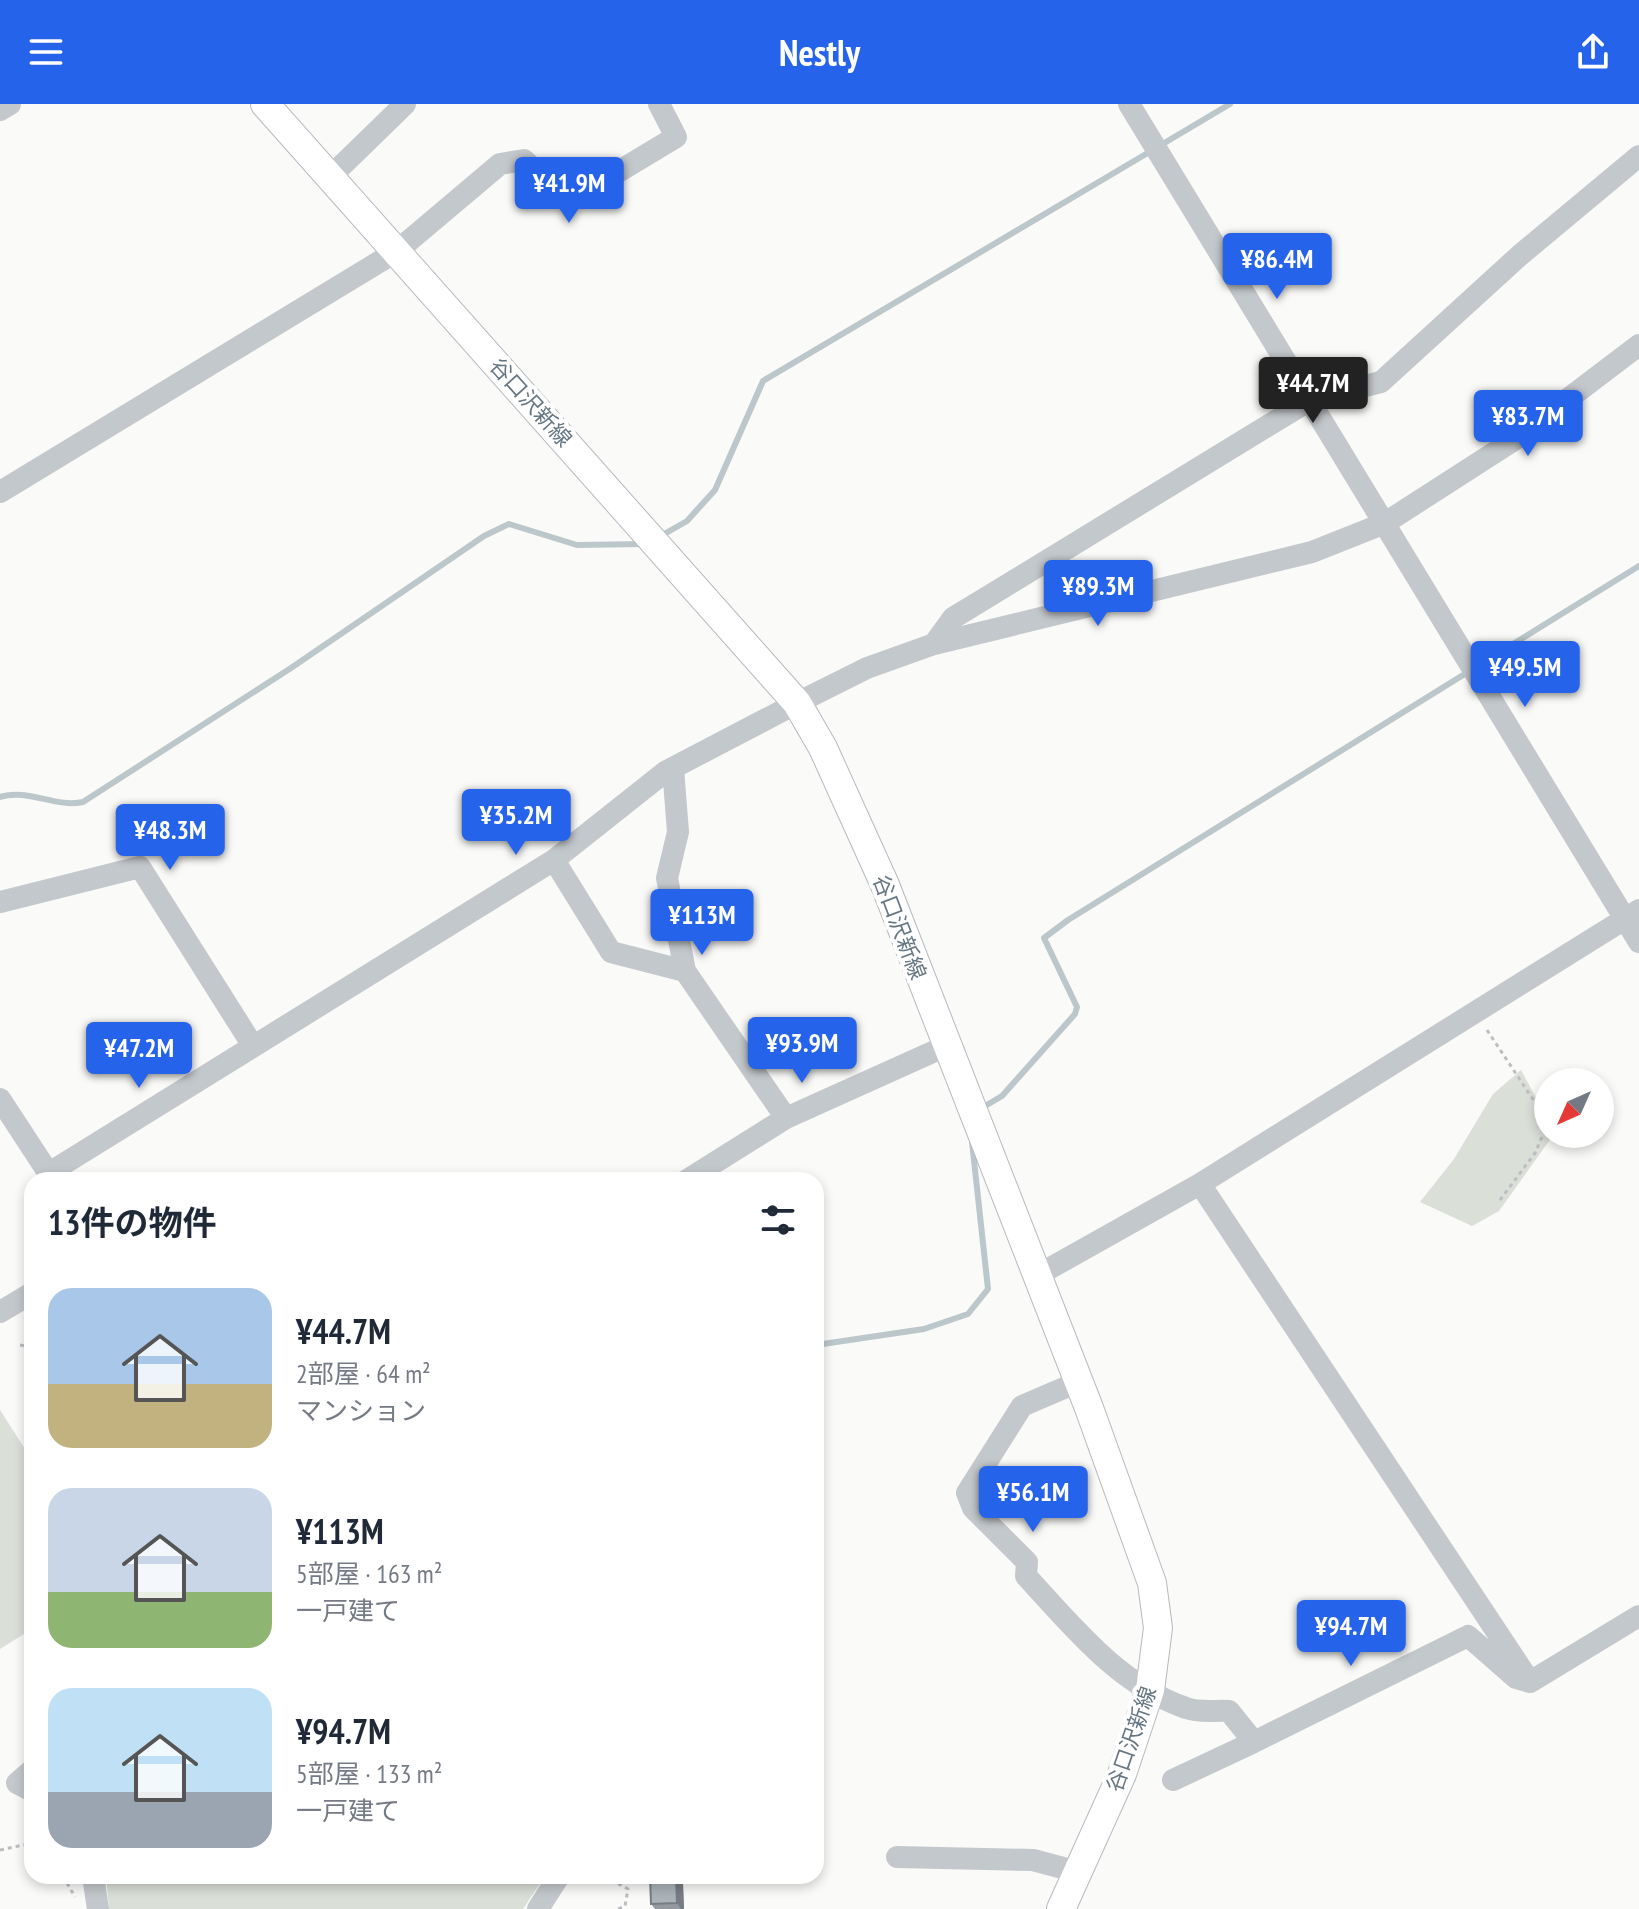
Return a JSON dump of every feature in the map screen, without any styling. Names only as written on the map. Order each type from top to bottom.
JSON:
[{"type":"main road","name":"谷口沢新線","points":[[265,104],[797,703],[823,748],[885,885],[1078,1382],[1152,1583],[1158,1628],[1150,1690],[1122,1774],[1061,1909]]},
{"type":"street","points":[[0,110],[10,104]]},
{"type":"street","points":[[330,177],[405,104]]},
{"type":"street","points":[[0,492],[397,251],[500,164],[524,160],[568,202],[676,137],[659,104]]},
{"type":"street","points":[[1129,104],[1385,523],[1632,914],[1639,942]]},
{"type":"street","points":[[934,644],[953,618],[1310,400],[1381,382],[1519,256],[1639,156]]},
{"type":"street","points":[[59,1172],[253,1046],[554,860],[673,768],[797,703],[867,668],[934,644],[1312,552],[1385,523],[1514,440],[1639,345]]},
{"type":"street","points":[[673,768],[678,832],[667,878],[685,971],[786,1118]]},
{"type":"street","points":[[554,860],[611,952],[685,971]]},
{"type":"street","points":[[0,902],[140,867],[253,1046]]},
{"type":"street","points":[[1036,1276],[1200,1184],[1632,914]]},
{"type":"street","points":[[700,1172],[786,1118],[946,1046]]},
{"type":"street","points":[[0,1099],[48,1172]]},
{"type":"street","points":[[1200,1184],[1530,1682]]},
{"type":"street","points":[[0,1312],[24,1298]]},
{"type":"street","points":[[1078,1382],[1022,1406],[967,1493],[973,1508],[1027,1562],[1026,1576],[1101,1656],[1150,1690],[1189,1709],[1229,1711],[1254,1742]]},
{"type":"street","points":[[1173,1780],[1468,1636],[1516,1678],[1530,1682],[1639,1616]]},
{"type":"street","points":[[897,1857],[1033,1860],[1078,1872]]},
{"type":"street","points":[[94,1884],[98,1909]]},
{"type":"street","points":[[538,1909],[554,1884]]},
{"type":"path","points":[[1476,1013],[1534,1101]]},
{"type":"path","points":[[1500,1200],[1537,1148]]},
{"type":"path","points":[[20,1345],[24,1346]]},
{"type":"path","points":[[0,1850],[24,1845]]},
{"type":"path","points":[[67,1884],[75,1899]]},
{"type":"path","points":[[618,1909],[625,1906],[628,1889],[619,1884]]},
{"type":"shaded area","points":[[1521,1070],[1534,1094],[1534,1148],[1544,1148],[1499,1211],[1472,1226],[1420,1202],[1454,1159],[1493,1094]]},
{"type":"shaded area","points":[[0,1410],[24,1448],[24,1634],[0,1649]]},
{"type":"shaded area","points":[[107,1884],[540,1884],[523,1909],[109,1909]]},
{"type":"building","points":[[650,1884],[676,1884],[677,1903],[651,1904]]},
{"type":"waterway","points":[[1161,145],[1230,104]]},
{"type":"waterway","points":[[659,537],[687,521],[715,490],[763,381],[1151,151]]},
{"type":"waterway","points":[[0,797],[21,795],[83,802],[291,668],[484,536],[509,524],[577,545],[645,544]]},
{"type":"waterway","points":[[980,1109],[1002,1096],[1075,1014],[1077,1007],[1044,938],[1068,920],[1639,566]]},
{"type":"waterway","points":[[824,1344],[924,1329],[968,1314],[988,1289],[972,1142]]}]
